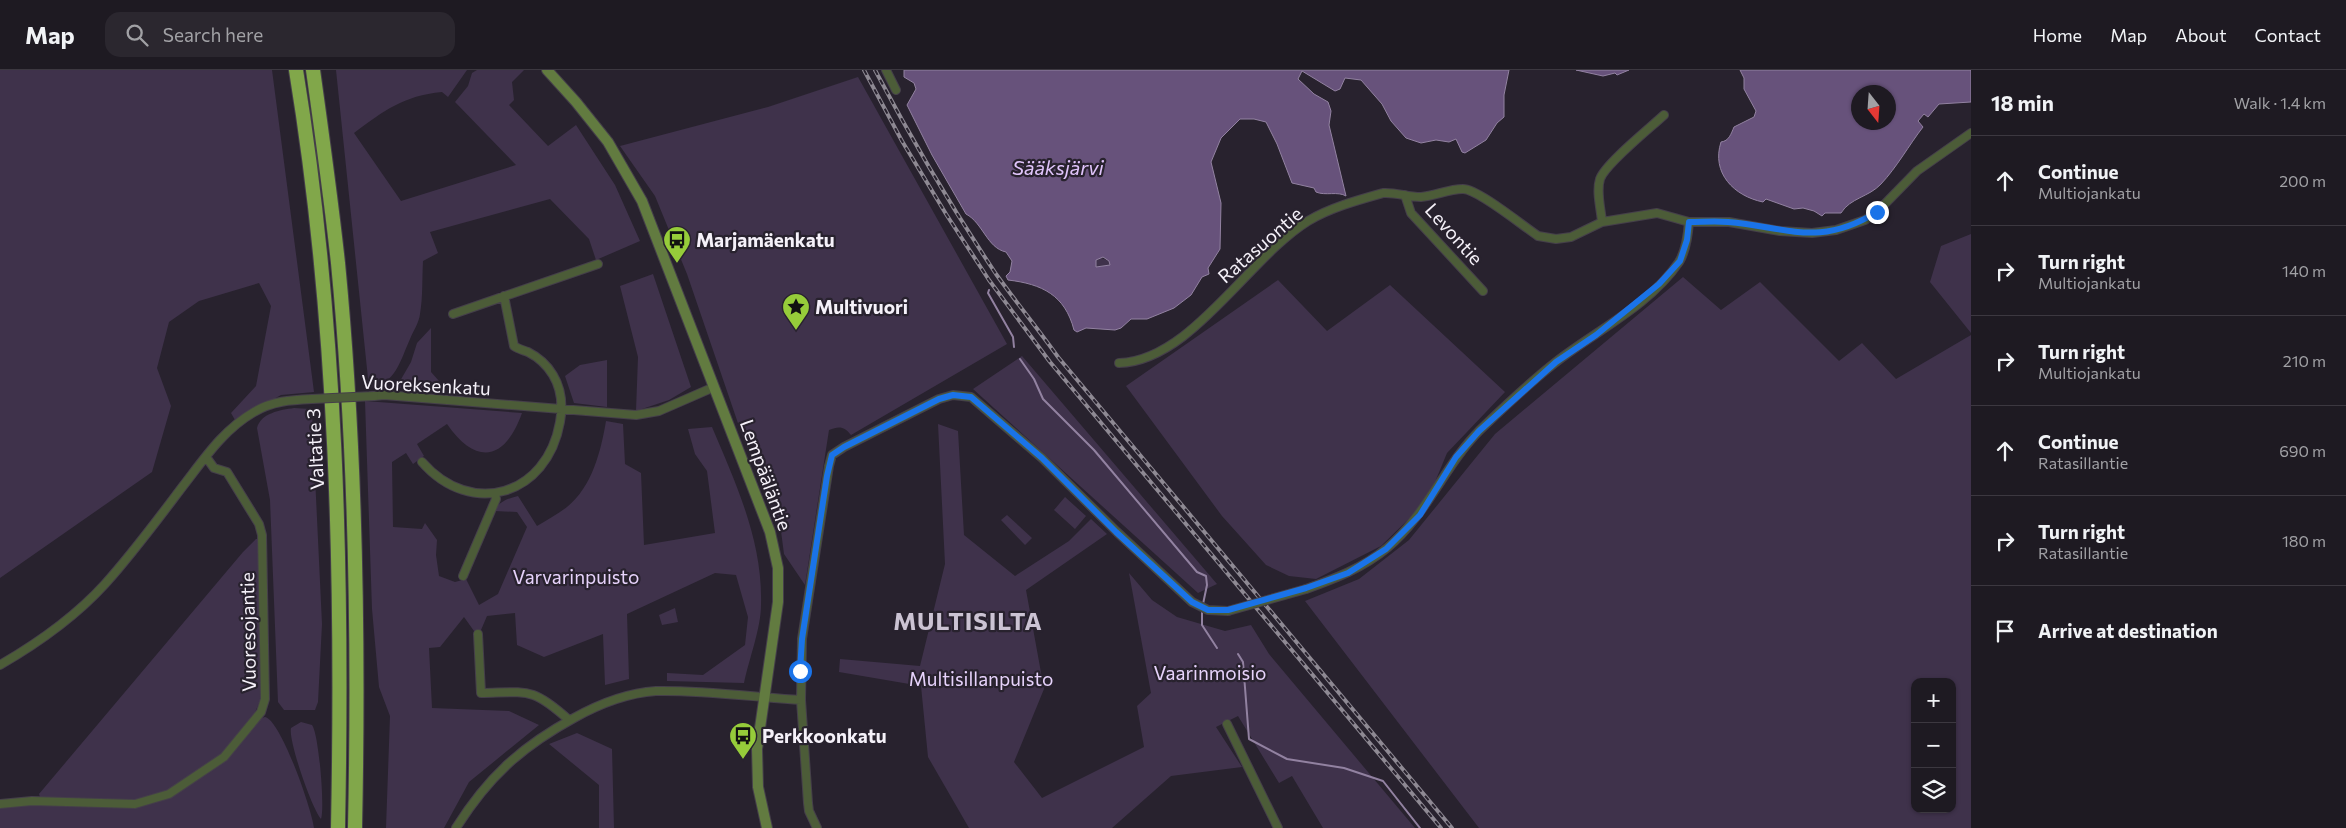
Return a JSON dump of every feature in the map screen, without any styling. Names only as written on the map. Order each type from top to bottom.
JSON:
[{"type":"highway","name":"Valtatie 3","points":[[296,70],[320,255],[331,391],[340,666],[338,828]]},
{"type":"highway","name":"Valtatie 3","points":[[313,70],[336,244],[347,380],[354,548],[355,828]]},
{"type":"main road","name":"Lempääläntie","points":[[547,70],[576,102],[616,154],[649,217],[761,505],[778,568],[777,619],[757,749],[757,773],[767,828]]},
{"type":"street","points":[[886,70],[896,90]]},
{"type":"street","points":[[1602,222],[1599,194],[1600,179],[1613,162],[1664,115]]},
{"type":"street","name":"Ratasuontie","points":[[1119,363],[1136,363],[1168,348],[1307,222],[1383,193],[1394,192],[1423,197],[1451,190],[1467,189],[1538,236],[1546,239],[1571,237],[1602,222],[1657,213],[1689,222],[1728,222],[1801,233],[1824,232],[1850,226],[1877,212],[1917,171],[1971,132]]},
{"type":"street","name":"Levontie","points":[[1405,195],[1411,213],[1483,291]]},
{"type":"street","points":[[817,828],[808,803],[801,700],[802,639],[827,476],[832,455],[844,447],[939,399],[953,395],[971,397],[1042,458],[1192,602],[1208,610],[1228,610],[1306,588],[1348,573],[1386,549],[1420,515],[1456,457],[1479,431],[1556,362],[1596,335],[1659,284],[1680,261],[1687,240],[1689,222]]},
{"type":"street","points":[[453,314],[598,264]]},
{"type":"street","points":[[422,462],[439,479],[459,490],[495,493],[522,483],[543,465],[555,442],[562,410],[560,392],[549,369],[538,358],[514,346],[504,296]]},
{"type":"street","name":"Vuoreksenkatu","points":[[0,665],[32,645],[86,604],[140,544],[222,438],[254,412],[278,402],[384,395],[642,415],[670,407],[714,388]]},
{"type":"street","name":"Vuoresojantie","points":[[0,804],[38,801],[116,805],[157,799],[183,787],[224,757],[261,712],[265,699],[262,535],[259,524],[227,472],[214,468],[206,457]]},
{"type":"street","points":[[463,576],[496,499],[495,493]]},
{"type":"street","points":[[478,634],[481,693],[530,693],[546,700],[569,720]]},
{"type":"street","points":[[456,828],[480,792],[507,762],[531,743],[569,720],[598,706],[640,693],[657,691],[801,700]]},
{"type":"street","points":[[1227,724],[1278,828]]},
{"type":"green space","points":[[0,70],[272,70],[314,392],[281,395],[235,420],[231,413],[256,386],[271,306],[259,283],[199,301],[169,322],[157,368],[171,406],[152,472],[0,578]]},
{"type":"green space","points":[[336,70],[467,70],[448,97],[442,92],[405,101],[375,117],[354,133],[401,201],[516,165],[455,102],[468,86],[472,73],[477,70],[524,70],[512,82],[514,100],[509,105],[548,146],[576,125],[615,185],[640,241],[596,260],[589,239],[550,199],[430,232],[438,253],[423,261],[422,301],[418,321],[400,363],[391,377],[378,386],[369,388]]},
{"type":"green space","points":[[858,77],[1007,344],[851,435],[841,428],[829,430],[805,585],[784,554],[781,531],[741,432],[687,274],[655,196],[620,146],[768,107]]},
{"type":"green space","points":[[1971,234],[1971,333],[1930,282],[1941,246]]},
{"type":"green space","points":[[1099,257],[1109,261],[1109,266],[1096,267],[1096,260]]},
{"type":"green space","points":[[653,274],[691,387],[669,400],[636,411],[638,357],[620,286]]},
{"type":"green space","points":[[1683,277],[1721,310],[1760,282],[1839,361],[1862,343],[1896,379],[1971,335],[1971,828],[1479,828],[1305,601],[1359,579],[1409,540],[1495,434]]},
{"type":"green space","points":[[1278,280],[1327,331],[1390,285],[1505,392],[1447,453],[1435,482],[1419,509],[1381,546],[1316,579],[1289,576],[1266,565],[1222,516],[1126,386]]},
{"type":"green space","points":[[431,328],[431,372],[447,390],[396,388],[411,362],[417,343]]},
{"type":"green space","points":[[1022,356],[1217,584],[1198,593],[973,389]]},
{"type":"green space","points":[[607,360],[607,407],[574,403],[565,376],[580,365]]},
{"type":"green space","name":"Varvarinpuisto","points":[[365,401],[522,413],[507,441],[498,449],[489,452],[479,452],[458,438],[447,424],[417,444],[424,456],[413,464],[406,453],[392,462],[393,527],[422,529],[425,523],[437,540],[436,555],[439,576],[455,582],[466,579],[479,605],[498,594],[527,527],[517,512],[494,511],[496,508],[504,501],[518,496],[537,526],[567,507],[583,489],[594,468],[606,421],[623,424],[625,464],[641,473],[644,545],[715,533],[707,471],[695,454],[688,429],[712,427],[739,491],[758,558],[761,605],[759,624],[744,683],[667,681],[667,673],[703,675],[745,645],[748,617],[736,575],[715,573],[627,614],[629,679],[605,685],[603,634],[544,657],[517,645],[515,613],[487,616],[481,630],[474,631],[464,617],[440,647],[429,648],[432,708],[509,711],[539,725],[469,782],[444,828],[386,828],[390,716],[379,687],[372,609]]},
{"type":"green space","points":[[294,408],[310,409],[312,413],[322,624],[318,702],[315,710],[284,710],[278,702],[270,500],[257,428],[262,419],[267,416],[277,411]]},
{"type":"green space","name":"Multisillanpuisto","points":[[938,424],[958,431],[964,535],[1015,576],[1069,541],[1091,519],[1107,534],[1026,590],[1044,689],[1014,762],[1042,798],[1144,747],[1137,706],[1151,693],[1129,573],[1152,600],[1177,617],[1225,631],[1251,625],[1269,654],[1415,828],[1323,828],[1292,776],[1279,783],[1238,716],[1216,727],[1242,767],[1171,776],[1112,828],[969,828],[928,757],[921,686],[839,672],[840,659],[920,666],[945,564]]},
{"type":"green space","points":[[1065,497],[1086,516],[1075,529],[1054,510]]},
{"type":"green space","points":[[1007,515],[1032,538],[1025,545],[1001,520]]},
{"type":"green space","points":[[256,539],[259,539],[261,698],[254,715],[224,754],[167,793],[138,801],[40,797],[39,794]]},
{"type":"green space","points":[[675,608],[678,622],[662,625],[659,615]]},
{"type":"green space","points":[[265,717],[272,722],[279,733],[295,767],[308,803],[314,828],[0,828],[0,807],[41,804],[124,806],[168,797],[219,764],[258,719]]},
{"type":"green space","points":[[301,722],[312,725],[315,731],[322,787],[321,819],[307,789],[293,746],[291,728]]},
{"type":"green space","points":[[577,733],[612,749],[614,828],[599,828],[599,785],[549,744]]},
{"type":"water","name":"Sääksjärvi","points":[[904,70],[1509,70],[1504,95],[1504,117],[1497,123],[1486,140],[1465,153],[1462,152],[1456,139],[1449,142],[1436,140],[1421,143],[1406,138],[1391,121],[1382,104],[1361,80],[1345,78],[1340,89],[1335,91],[1302,71],[1298,79],[1314,94],[1328,102],[1331,111],[1329,125],[1346,196],[1320,193],[1316,192],[1314,188],[1292,183],[1266,122],[1254,119],[1240,119],[1221,138],[1211,162],[1221,203],[1220,249],[1208,268],[1209,274],[1202,277],[1191,295],[1174,308],[1147,319],[1131,319],[1121,328],[1115,330],[1086,328],[1077,332],[1074,330],[1065,308],[1050,293],[1041,288],[1008,280],[1006,276],[1010,272],[1012,261],[1006,252],[1000,250],[989,241],[977,223],[966,214],[932,155],[907,105],[916,89],[914,83],[904,77]],"holes":[[[1103,257],[1109,261],[1110,265],[1096,267],[1096,260]]]},
{"type":"water","points":[[1576,70],[1629,70],[1617,75],[1615,73],[1603,76]]},
{"type":"water","points":[[1740,70],[1971,70],[1971,102],[1939,104],[1928,117],[1924,114],[1918,121],[1923,127],[1881,184],[1849,204],[1841,213],[1825,213],[1822,216],[1814,211],[1803,208],[1794,209],[1766,199],[1763,202],[1752,199],[1734,189],[1722,173],[1719,164],[1721,142],[1728,139],[1734,127],[1754,117],[1756,111],[1744,89],[1744,78]]},
{"type":"waterway","points":[[989,290],[988,293],[1013,337],[1014,347]]},
{"type":"waterway","points":[[1020,359],[1034,379],[1043,399],[1094,450],[1197,572],[1206,576],[1207,585],[1203,604]]},
{"type":"waterway","points":[[1202,609],[1202,625],[1217,648]]},
{"type":"waterway","points":[[1238,654],[1243,662],[1249,739],[1287,759],[1344,768],[1383,781],[1420,828]]},
{"type":"railway","points":[[864,70],[902,141],[946,214],[989,280],[1050,362],[1441,828]]},
{"type":"railway","points":[[875,70],[933,174],[964,224],[996,274],[1058,357],[1452,828]]},
{"type":"place","name":"Marjamäenkatu","points":[[677,264]]},
{"type":"place","name":"Multivuori","points":[[796,331]]},
{"type":"place","name":"Perkkoonkatu","points":[[743,760]]},
{"type":"district","name":"MULTISILTA","points":[[968,622]]},
{"type":"route","points":[[800,671],[802,639],[827,476],[832,455],[887,424],[939,399],[953,395],[971,397],[1006,425],[1042,458],[1116,532],[1192,602],[1208,610],[1228,610],[1306,588],[1348,573],[1386,549],[1420,515],[1456,457],[1479,431],[1556,362],[1632,308],[1659,284],[1680,261],[1687,240],[1689,222],[1728,222],[1780,231],[1812,233],[1850,226],[1865,220],[1877,212]]},
{"type":"park label","name":"Vaarinmoisio","points":[[1210,673]]}]
